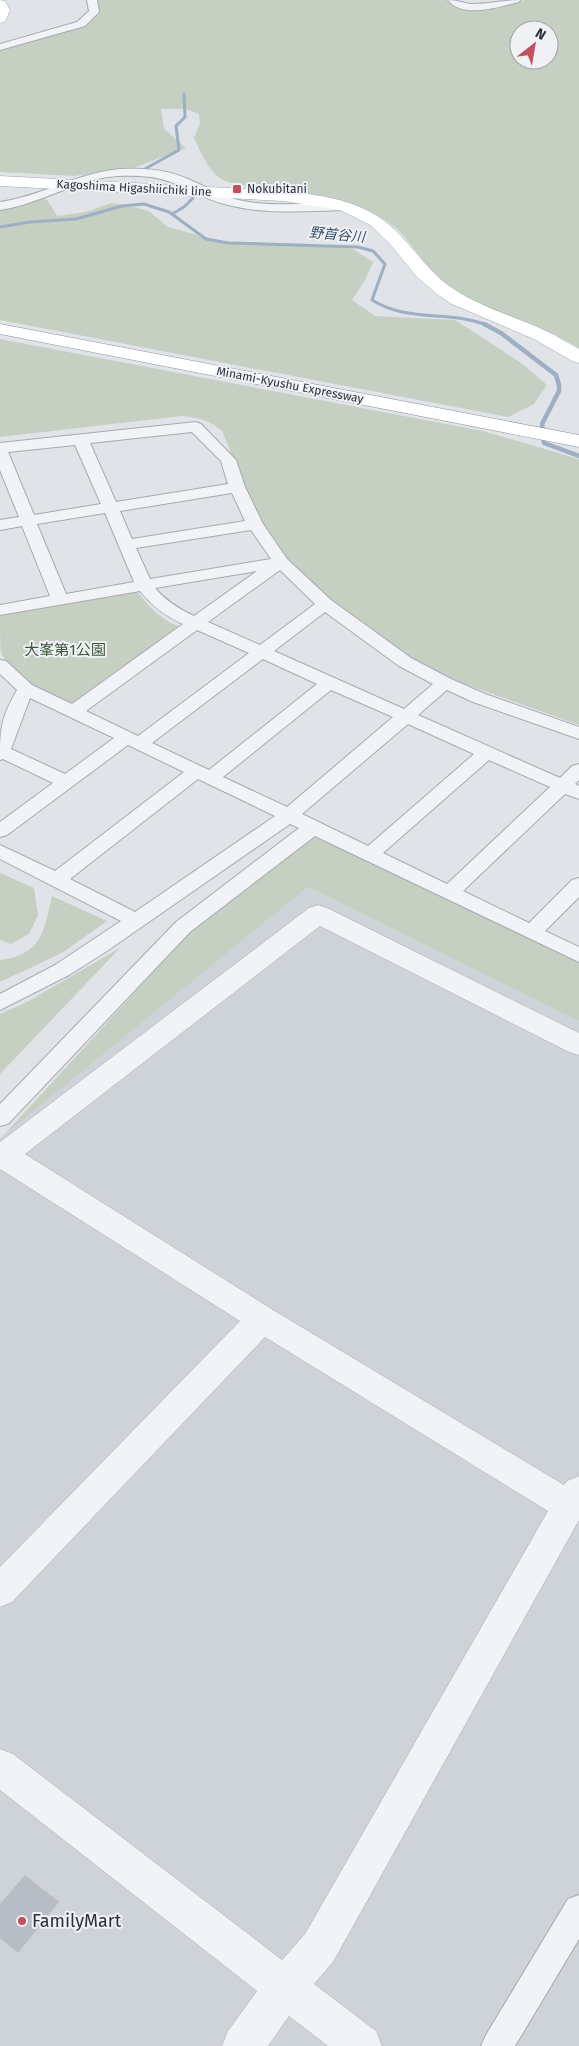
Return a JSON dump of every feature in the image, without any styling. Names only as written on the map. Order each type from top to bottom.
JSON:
[{"type":"main road","points":[[0,4],[3,10],[0,19]]},
{"type":"main road","name":"Kagoshima Higashiichiki line","points":[[0,182],[203,191],[303,198],[345,206],[376,221],[394,239],[422,273],[444,291],[458,300],[540,335],[579,357]]},
{"type":"main road","name":"Minami-Kyushu Expressway","points":[[0,330],[579,441]]},
{"type":"street","points":[[0,47],[81,24],[94,12],[92,0]]},
{"type":"street","points":[[453,0],[456,4],[472,7],[515,0]]},
{"type":"street","points":[[0,206],[24,202],[68,185]]},
{"type":"street","points":[[60,600],[0,449],[80,438],[196,428],[228,460],[237,487],[256,524],[281,562],[325,604],[405,662],[445,683],[479,698],[579,734]]},
{"type":"street","points":[[80,438],[145,586],[156,600],[173,613],[571,790]]},
{"type":"street","points":[[0,525],[237,487]]},
{"type":"street","points":[[126,545],[256,524]]},
{"type":"street","points":[[0,610],[281,562]]},
{"type":"street","points":[[72,712],[193,623],[281,562]]},
{"type":"street","points":[[0,832],[66,782],[132,741],[260,653],[325,604]]},
{"type":"street","points":[[0,665],[26,689],[579,955]]},
{"type":"street","points":[[56,880],[329,683]]},
{"type":"street","points":[[0,1002],[62,970],[137,921],[288,816],[445,683]]},
{"type":"street","points":[[26,689],[0,752],[66,782]]},
{"type":"street","points":[[369,855],[486,752]]},
{"type":"street","points":[[448,893],[571,790],[579,770]]},
{"type":"street","points":[[0,1118],[183,927],[312,828]]},
{"type":"street","points":[[0,851],[137,921]]},
{"type":"street","points":[[532,932],[579,885]]},
{"type":"street","points":[[243,2046],[285,1987],[318,1948],[574,1498],[262,1319],[1,1155],[318,914],[579,1045]]},
{"type":"street","points":[[0,1591],[262,1319]]},
{"type":"street","points":[[0,1767],[361,2046]]},
{"type":"street","points":[[497,2046],[579,1910]]},
{"type":"shaded area","points":[[308,887],[579,1021],[579,2046],[0,2046],[0,1138]]},
{"type":"green space","points":[[91,0],[449,0],[450,3],[460,6],[479,8],[527,0],[579,0],[579,348],[556,335],[476,303],[444,283],[419,259],[420,256],[401,233],[383,219],[367,210],[334,198],[263,190],[264,188],[236,184],[219,177],[207,163],[194,138],[200,123],[199,114],[185,109],[161,109],[164,129],[186,148],[131,169],[74,176],[0,172],[0,45],[57,29],[85,18]]},
{"type":"green space","points":[[35,193],[48,201],[57,216],[86,212],[111,203],[150,212],[168,227],[219,241],[310,244],[353,249],[373,262],[365,280],[352,300],[375,316],[455,320],[520,362],[547,385],[534,404],[508,417],[0,320],[0,204]]},
{"type":"green space","points":[[0,339],[483,431],[579,459],[579,725],[451,679],[404,654],[342,610],[288,561],[258,517],[222,431],[209,422],[182,416],[0,437]]},
{"type":"green space","name":"大峯第1公園","points":[[137,591],[156,612],[180,627],[75,703],[55,700],[33,687],[13,670],[1,652],[0,613]]},
{"type":"green space","points":[[320,836],[579,962],[579,1021],[308,887],[4,1135],[201,920],[312,837]]},
{"type":"green space","points":[[0,873],[34,888],[38,915],[29,934],[11,944],[0,940]]},
{"type":"green space","points":[[52,896],[107,921],[62,953],[0,982],[0,960],[25,953],[33,947],[43,930]]},
{"type":"green space","points":[[120,948],[0,1074],[0,1014],[27,1002]]},
{"type":"building","name":"FamilyMart","points":[[25,1875],[59,1902],[18,1953],[0,1938],[0,1904]]},
{"type":"waterway","points":[[143,170],[179,150],[176,126],[185,117],[184,94]]},
{"type":"waterway","points":[[172,214],[184,207],[193,198]]},
{"type":"waterway","name":"野首谷川","points":[[0,227],[30,222],[76,219],[122,206],[144,204],[169,212],[206,239],[228,243],[358,247],[373,251],[385,264],[372,300],[400,312],[458,318],[485,324]]},
{"type":"waterway","name":"野首谷川","points":[[485,324],[501,333],[556,375],[559,391],[542,424],[544,443],[579,456]]},
{"type":"place","name":"Nokubitani","points":[[237,189]]},
{"type":"place","name":"FamilyMart","points":[[22,1921]]}]
